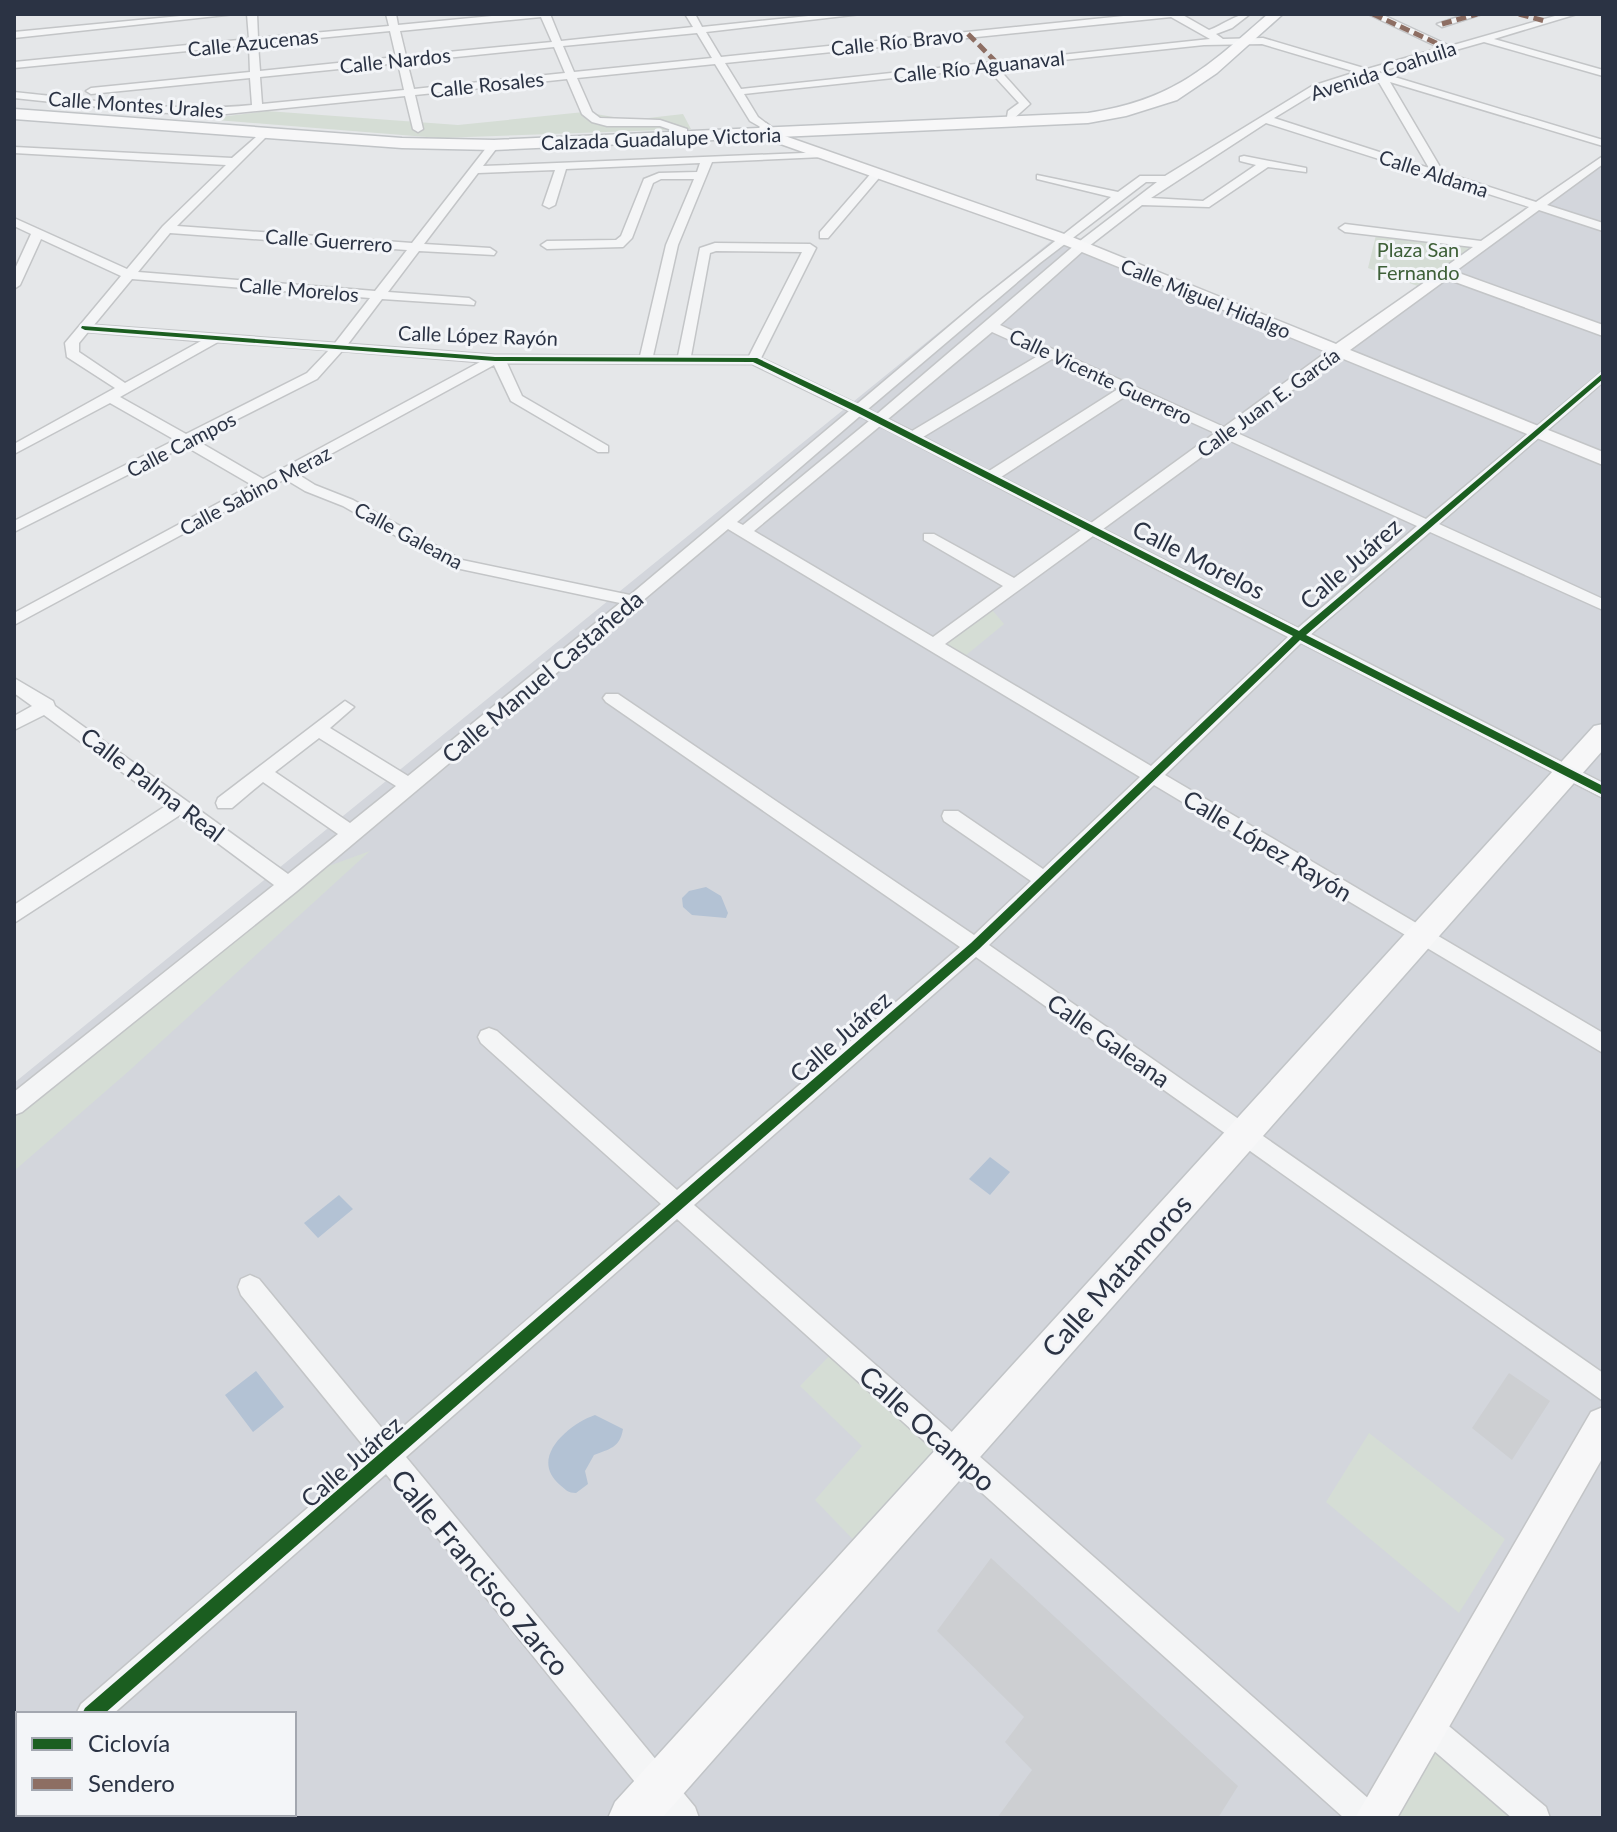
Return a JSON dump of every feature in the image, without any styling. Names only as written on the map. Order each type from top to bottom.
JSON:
[{"type":"main road","name":"Calzada Guadalupe Victoria","points":[[16,115],[431,138],[759,128],[1105,111],[1148,101],[1181,85],[1263,14]]},
{"type":"main road","name":"Calzada Guadalupe Victoria","points":[[16,115],[402,143],[494,145],[759,128],[835,131],[1063,120],[1131,112],[1186,91],[1232,41],[1276,14]]},
{"type":"main road","name":"Calle Miguel Hidalgo","points":[[759,128],[805,149],[1061,238],[1603,459]]},
{"type":"main road","points":[[830,156],[835,131]]},
{"type":"main road","points":[[1445,273],[1603,331]]},
{"type":"main road","name":"Calle Juan E. García","points":[[1337,351],[1445,273]]},
{"type":"main road","name":"Calle Matamoros","points":[[631,1818],[1603,733]]},
{"type":"main road","points":[[1375,1818],[1603,1424]]},
{"type":"street","points":[[78,102],[94,74],[103,14]]},
{"type":"street","points":[[14,35],[230,14]]},
{"type":"street","points":[[252,14],[257,108]]},
{"type":"street","points":[[391,14],[418,129]]},
{"type":"street","points":[[543,14],[587,114],[602,122],[664,124],[683,131]]},
{"type":"street","name":"Calle Azucenas","points":[[14,65],[94,74],[253,42],[543,14]]},
{"type":"street","points":[[690,14],[759,128]]},
{"type":"street","name":"Calle Nardos","points":[[94,74],[255,74],[856,14]]},
{"type":"street","points":[[1173,14],[1207,34],[1232,41],[1263,41],[1603,143]]},
{"type":"street","name":"Calle Río Bravo","points":[[718,60],[1173,14]]},
{"type":"street","points":[[1207,34],[1229,26],[1245,14]]},
{"type":"street","points":[[1373,14],[1449,49]]},
{"type":"street","points":[[1444,19],[1477,14]]},
{"type":"street","points":[[1519,14],[1545,21]]},
{"type":"street","name":"Avenida Coahuila","points":[[1080,247],[1167,180],[1316,88],[1572,14]]},
{"type":"street","points":[[1483,39],[1603,73]]},
{"type":"street","name":"Calle Río Aguanaval","points":[[737,92],[1232,41]]},
{"type":"street","name":"Calle Rosales","points":[[257,108],[718,60]]},
{"type":"street","points":[[990,65],[1025,104],[1013,111],[1012,117]]},
{"type":"street","points":[[1381,76],[1439,175]]},
{"type":"street","name":"Calle Montes Urales","points":[[14,95],[195,112],[257,108]]},
{"type":"street","name":"Calle Aldama","points":[[1266,119],[1603,227]]},
{"type":"street","points":[[125,389],[72,354],[72,343],[167,229],[264,133]]},
{"type":"street","name":"Calle Campos","points":[[14,527],[312,376],[338,348],[494,145]]},
{"type":"street","points":[[14,150],[235,162]]},
{"type":"street","points":[[475,170],[708,158],[830,156]]},
{"type":"street","points":[[646,359],[672,245],[708,158]]},
{"type":"street","points":[[1244,159],[1302,170]]},
{"type":"street","name":"Calle Juan E. García","points":[[1445,273],[1603,159]]},
{"type":"street","points":[[1140,201],[1205,205],[1266,163]]},
{"type":"street","points":[[549,205],[562,165]]},
{"type":"street","points":[[824,235],[878,172]]},
{"type":"street","points":[[547,245],[619,244],[626,238],[648,181],[659,176],[701,175]]},
{"type":"street","points":[[1041,177],[1119,196]]},
{"type":"street","name":"Avenida Coahuila","points":[[1061,238],[1146,177],[1167,180]]},
{"type":"street","points":[[14,222],[129,275]]},
{"type":"street","points":[[1345,228],[1484,245]]},
{"type":"street","name":"Calle Guerrero","points":[[167,229],[490,252]]},
{"type":"street","points":[[14,285],[38,232]]},
{"type":"street","name":"Calle Manuel Castañeda","points":[[736,527],[859,410],[1061,238]]},
{"type":"street","name":"Calle Manuel Castañeda","points":[[14,1105],[290,886],[633,601],[879,420],[1080,247]]},
{"type":"street","points":[[684,359],[706,249],[810,248],[754,360]]},
{"type":"street","name":"Calle Morelos","points":[[129,275],[469,302]]},
{"type":"street","name":"Calle Vicente Guerrero","points":[[991,326],[1603,605]]},
{"type":"street","name":"Calle López Rayón","points":[[85,328],[497,359],[754,360],[859,410]]},
{"type":"street","points":[[14,450],[216,338]]},
{"type":"street","name":"Calle Juan E. García","points":[[933,645],[1337,351]]},
{"type":"street","points":[[913,437],[1051,354]]},
{"type":"street","points":[[497,359],[516,398],[603,449]]},
{"type":"street","name":"Calle Sabino Meraz","points":[[14,620],[497,359]]},
{"type":"street","name":"Calle Juárez","points":[[93,1712],[975,946],[1300,635],[1603,375]]},
{"type":"street","points":[[990,477],[1128,389]]},
{"type":"street","points":[[110,397],[264,485]]},
{"type":"street","name":"Calle Morelos","points":[[859,410],[1603,791]]},
{"type":"street","points":[[14,427],[33,440]]},
{"type":"street","name":"Calle Galeana","points":[[286,473],[310,488],[348,503],[457,564],[633,601]]},
{"type":"street","name":"Calle López Rayón","points":[[736,527],[1603,1044]]},
{"type":"street","points":[[929,537],[1015,586]]},
{"type":"street","name":"Calle Palma Real","points":[[14,684],[47,705],[290,886]]},
{"type":"street","name":"Calle Galeana","points":[[612,698],[975,946],[1603,1388]]},
{"type":"street","points":[[14,724],[47,705]]},
{"type":"street","points":[[225,803],[345,707]]},
{"type":"street","points":[[318,729],[410,786]]},
{"type":"street","points":[[263,773],[352,834]]},
{"type":"street","points":[[14,915],[181,805]]},
{"type":"street","points":[[951,816],[1044,880]]},
{"type":"street","name":"Calle Ocampo","points":[[489,1037],[1367,1818]]},
{"type":"street","name":"Calle Francisco Zarco","points":[[250,1287],[684,1818]]},
{"type":"street","points":[[1428,1727],[1535,1818]]},
{"type":"shaded area","points":[[1603,157],[1603,1818],[14,1818],[14,1083],[1055,238],[1335,352]]},
{"type":"green space","points":[[267,111],[458,125],[584,112],[631,120],[683,114],[691,129],[439,138],[204,119]]},
{"type":"green space","name":"Plaza San Fernando","points":[[1377,231],[1484,244],[1423,288],[1368,268]]},
{"type":"green space","points":[[988,605],[1004,624],[959,661],[934,645]]},
{"type":"green space","points":[[370,851],[130,1070],[14,1171],[14,1099],[293,879]]},
{"type":"green space","points":[[836,1349],[954,1454],[866,1553],[815,1500],[862,1446],[800,1386]]},
{"type":"green space","points":[[1369,1433],[1505,1539],[1459,1613],[1326,1502]]},
{"type":"green space","points":[[1415,1720],[1530,1818],[1365,1818]]},
{"type":"water","points":[[706,887],[721,896],[728,913],[726,918],[692,915],[683,907],[682,898],[689,891]]},
{"type":"water","points":[[990,1157],[1010,1172],[990,1195],[969,1179]]},
{"type":"water","points":[[339,1195],[353,1209],[318,1238],[304,1223]]},
{"type":"water","points":[[256,1371],[284,1407],[253,1432],[225,1395]]},
{"type":"water","points":[[595,1415],[623,1429],[622,1435],[613,1447],[594,1455],[585,1471],[588,1484],[576,1493],[567,1491],[551,1475],[548,1464],[550,1453],[564,1434]]},
{"type":"building","points":[[1509,1373],[1550,1401],[1512,1460],[1472,1428]]},
{"type":"building","points":[[991,1558],[1238,1786],[1218,1818],[997,1818],[1032,1770],[1005,1742],[1024,1717],[937,1631]]},
{"type":"marked path","points":[[1373,14],[1449,49]]},
{"type":"marked path","points":[[1442,24],[1477,14]]},
{"type":"marked path","points":[[1519,14],[1545,21]]},
{"type":"marked path","points":[[968,34],[998,64]]},
{"type":"cycle path","points":[[85,328],[495,359],[754,360],[859,410],[1603,791]]},
{"type":"cycle path","points":[[93,1712],[975,946],[1300,635],[1603,375]]}]
